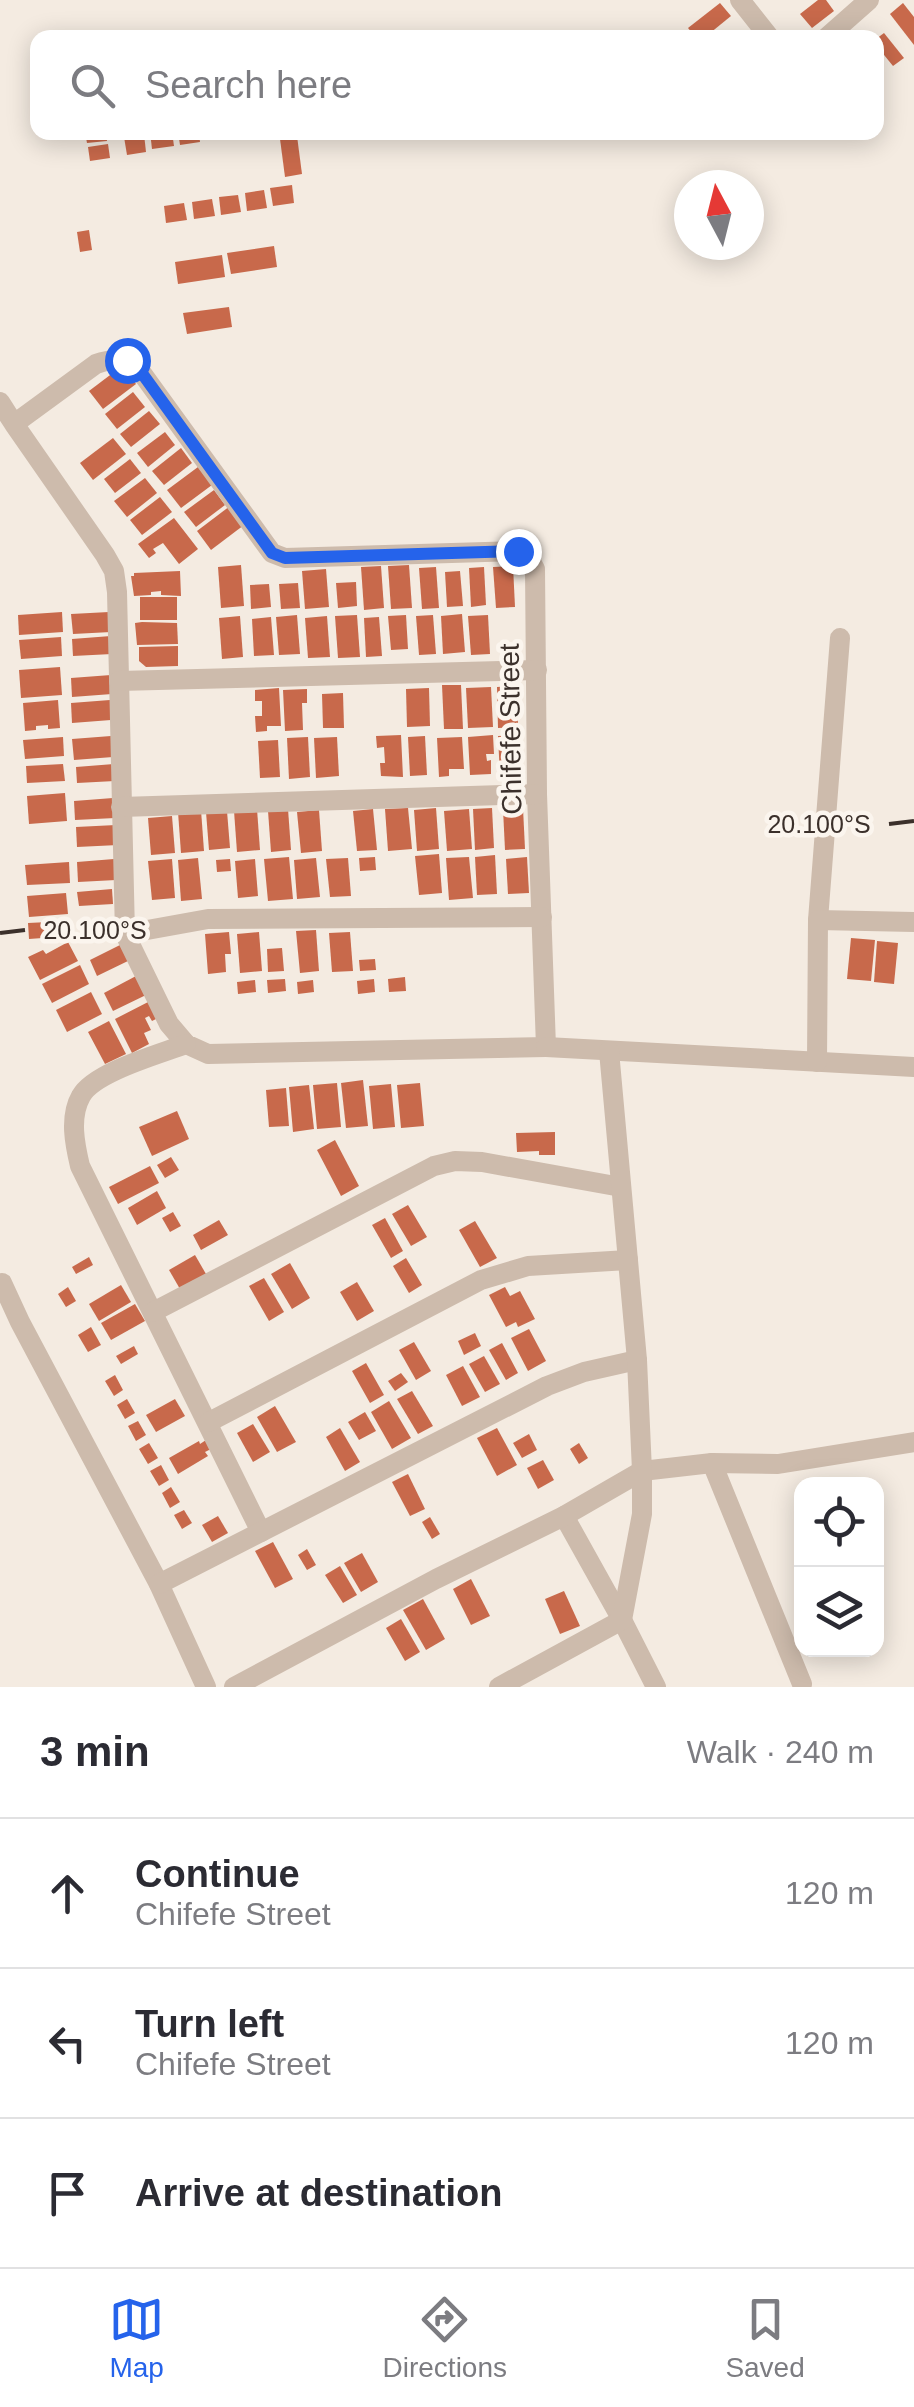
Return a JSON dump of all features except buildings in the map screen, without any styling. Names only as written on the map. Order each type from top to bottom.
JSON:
[{"type":"street","points":[[740,0],[764,30]]},
{"type":"street","points":[[835,30],[869,0]]},
{"type":"street","name":"Chifefe Street","points":[[14,424],[96,364],[127,360],[136,365],[272,553],[285,558],[518,551],[529,558],[535,569],[537,794],[546,1047]]},
{"type":"street","points":[[0,402],[114,571],[118,592],[125,934],[168,1024],[186,1044],[208,1054],[546,1047],[914,1067]]},
{"type":"street","points":[[817,1062],[818,920],[840,638]]},
{"type":"street","points":[[119,681],[537,670]]},
{"type":"street","points":[[121,806],[537,794]]},
{"type":"street","points":[[125,934],[208,919],[542,917]]},
{"type":"street","points":[[818,920],[914,922]]},
{"type":"street","points":[[186,1044],[99,1077],[81,1096],[74,1142],[80,1166],[261,1532]]},
{"type":"street","points":[[609,1051],[637,1360],[642,1471],[642,1514],[622,1620]]},
{"type":"street","points":[[153,1312],[434,1166],[455,1161],[482,1162],[621,1187]]},
{"type":"street","points":[[209,1422],[480,1280],[528,1266],[628,1260]]},
{"type":"street","points":[[2,1283],[160,1584],[206,1687]]},
{"type":"street","points":[[160,1584],[547,1386],[584,1372],[637,1360]]},
{"type":"street","points":[[234,1687],[564,1516],[642,1471],[712,1462],[778,1464],[914,1442]]},
{"type":"street","points":[[712,1462],[802,1684]]},
{"type":"street","points":[[564,1516],[656,1687]]},
{"type":"street","points":[[499,1687],[622,1620]]},
{"type":"route","points":[[127,360],[136,365],[272,553],[285,558],[518,551]]}]
